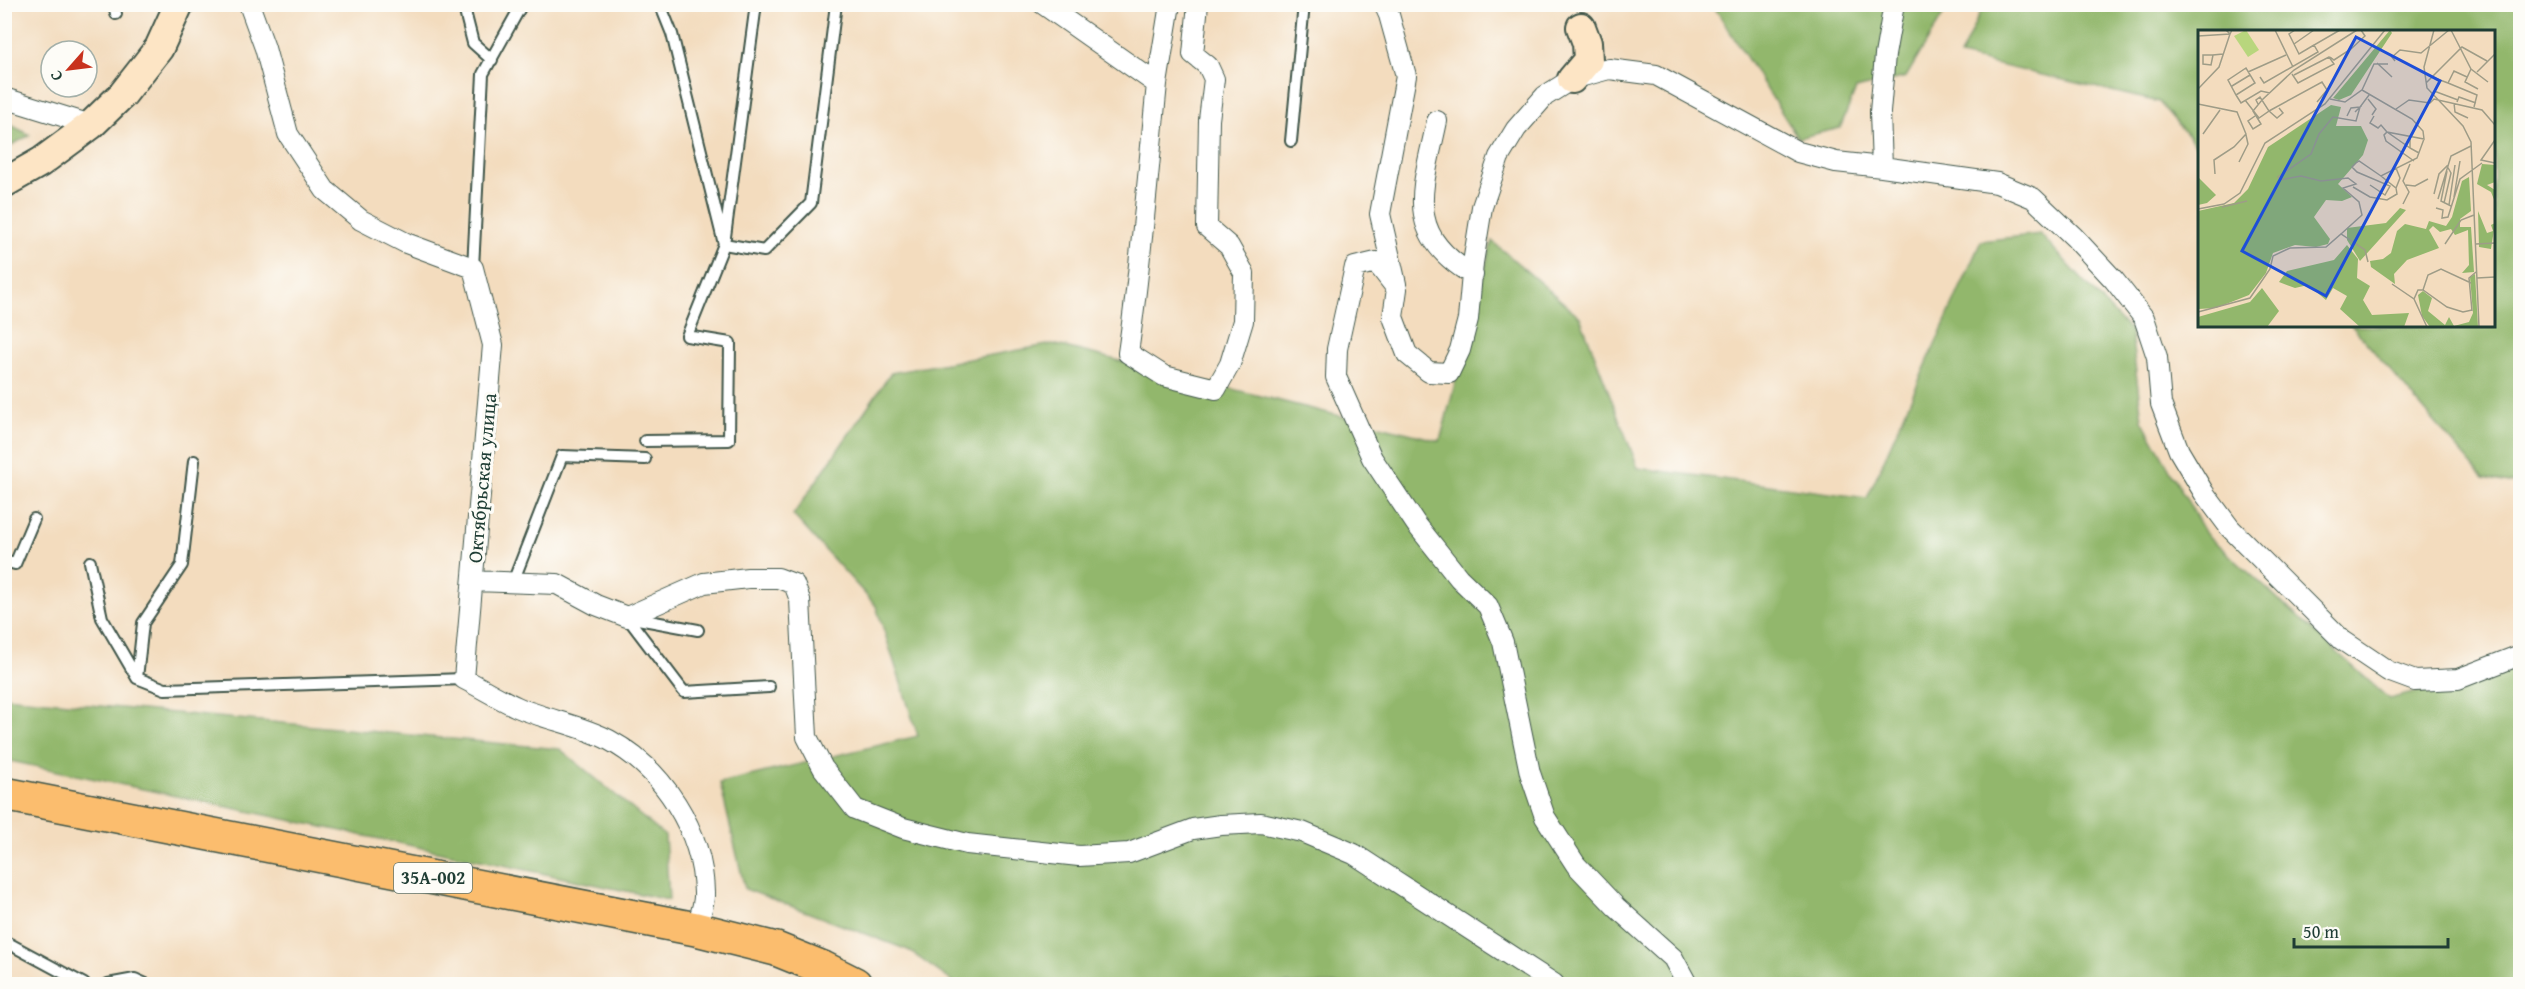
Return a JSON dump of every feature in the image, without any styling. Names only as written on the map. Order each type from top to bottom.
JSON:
[{"type":"highway","name":"35А-002","points":[[4,794],[696,929],[776,949],[855,984]]},
{"type":"main road","points":[[4,183],[41,162],[91,125],[123,94],[159,48],[179,4]]},
{"type":"main road","points":[[1572,79],[1588,60],[1587,43],[1581,27]]},
{"type":"street","points":[[249,4],[265,48],[288,134],[325,190],[361,220],[406,243],[473,268]]},
{"type":"street","points":[[1043,4],[1158,84]]},
{"type":"street","points":[[1170,4],[1158,84],[1140,239],[1136,301],[1128,353],[1164,376],[1216,389],[1230,364],[1243,321],[1244,273],[1229,246],[1207,227],[1209,120],[1214,79],[1208,66],[1193,54],[1198,4]]},
{"type":"street","points":[[1384,4],[1406,76],[1380,214],[1397,289],[1394,317],[1407,354],[1429,372],[1449,373],[1460,350],[1468,319],[1482,207],[1499,157],[1516,129],[1545,96],[1572,79],[1609,69],[1656,75],[1798,152],[1836,162],[1997,183],[2033,198],[2114,280],[2144,318],[2157,357],[2161,404],[2179,451],[2204,493],[2230,528],[2342,640],[2388,672],[2415,681],[2458,679],[2520,656]]},
{"type":"street","points":[[1882,167],[1880,112],[1885,55],[1893,4]]},
{"type":"street","points":[[4,98],[91,125]]},
{"type":"street","points":[[1437,121],[1424,188],[1423,212],[1427,230],[1451,262],[1473,275]]},
{"type":"street","points":[[1397,289],[1376,262],[1355,267],[1337,349],[1336,377],[1371,458],[1416,524],[1452,569],[1488,606],[1503,642],[1530,772],[1545,817],[1576,865],[1616,907],[1673,958],[1687,984]]},
{"type":"street","name":"Октябрьская улица","points":[[464,679],[493,345],[473,268]]},
{"type":"street","points":[[474,581],[557,584],[596,605],[627,617],[704,583],[748,578],[778,578],[794,584],[800,600],[807,737],[823,768],[855,809],[903,828],[967,844],[1079,856],[1129,853],[1193,829],[1221,825],[1261,823],[1302,832],[1354,854],[1554,984]]},
{"type":"street","points":[[464,679],[517,707],[608,740],[650,770],[675,800],[693,838],[705,895],[696,929]]},
{"type":"lane","points":[[463,4],[473,43],[492,60]]},
{"type":"lane","points":[[473,268],[483,74],[522,4]]},
{"type":"lane","points":[[645,441],[729,440],[730,344],[687,336],[724,244],[756,4]]},
{"type":"lane","points":[[724,244],[764,251],[811,203],[836,4]]},
{"type":"lane","points":[[1291,141],[1304,4]]},
{"type":"lane","points":[[662,5],[672,34],[724,244]]},
{"type":"lane","points":[[513,582],[562,456],[645,459]]},
{"type":"lane","points":[[137,678],[144,623],[182,565],[194,461]]},
{"type":"lane","points":[[4,561],[15,564],[34,519]]},
{"type":"lane","points":[[90,562],[102,618],[137,678],[165,689],[464,679]]},
{"type":"lane","points":[[627,617],[698,630]]},
{"type":"lane","points":[[627,617],[684,692],[769,687]]},
{"type":"lane","points":[[4,940],[84,984]]},
{"type":"lane","points":[[108,984],[135,979],[146,984]]},
{"type":"green space","points":[[1984,4],[2520,5],[2520,199],[2516,220],[2520,225],[2520,485],[2483,478],[2353,327],[2495,327],[2495,30],[2198,30],[2198,148],[2159,102],[1960,56]]},
{"type":"green space","points":[[1713,5],[1949,5],[1906,77],[1856,89],[1840,128],[1798,138]]},
{"type":"green space","points":[[5,122],[30,135],[5,149]]},
{"type":"green space","points":[[2040,234],[2131,332],[2142,420],[2206,534],[2389,699],[2520,667],[2520,984],[956,984],[908,950],[745,889],[720,783],[918,736],[876,606],[793,515],[891,373],[1053,344],[1440,441],[1492,241],[1580,317],[1638,468],[1867,498],[1981,241]]},
{"type":"green space","points":[[4,697],[560,749],[665,836],[669,900],[5,760]]}]
